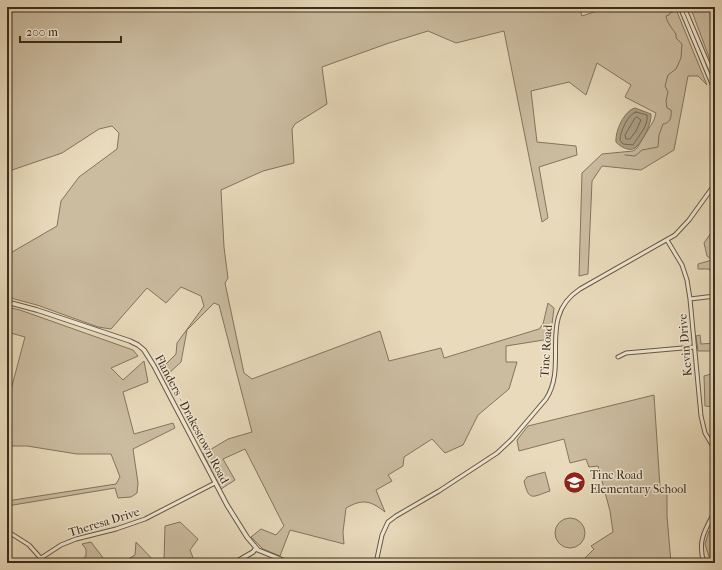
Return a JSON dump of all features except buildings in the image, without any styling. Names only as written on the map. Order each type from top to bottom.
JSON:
[{"type":"street","points":[[680,7],[715,92]]},
{"type":"street","points":[[684,7],[715,80]]},
{"type":"street","name":"Tinc Road","points":[[376,563],[385,526],[391,519],[499,452],[515,436],[546,399],[553,382],[556,322],[568,299],[580,289],[668,240],[687,223],[715,184]]},
{"type":"street","name":"Kevin Drive","points":[[668,240],[686,275],[690,299],[700,416],[705,433],[715,450]]},
{"type":"street","points":[[690,299],[715,296]]},
{"type":"street","name":"Flanders - Drakestown Road","points":[[7,302],[32,308],[130,341],[142,348],[237,522],[256,548]]},
{"type":"street","points":[[618,357],[626,354],[694,347]]},
{"type":"street","name":"Theresa Drive","points":[[41,558],[61,545],[76,539],[116,529],[144,519],[215,483]]},
{"type":"street","points":[[704,563],[700,550],[701,540],[715,512]]},
{"type":"street","points":[[7,531],[25,542],[45,563]]},
{"type":"street","points":[[234,563],[253,552],[256,548],[290,563]]},
{"type":"shaded area","points":[[7,7],[579,7],[582,16],[609,7],[675,7],[707,85],[698,76],[688,76],[674,150],[641,170],[602,166],[592,181],[588,274],[579,276],[582,173],[602,154],[633,151],[637,148],[654,120],[656,113],[625,97],[631,85],[597,63],[586,95],[569,82],[531,91],[537,142],[576,146],[577,155],[539,167],[548,218],[542,222],[504,31],[456,43],[428,31],[322,67],[327,104],[295,124],[292,129],[294,163],[263,171],[221,190],[224,247],[228,278],[225,283],[244,373],[252,379],[380,331],[389,361],[441,348],[444,358],[539,329],[543,324],[548,303],[554,308],[550,339],[506,346],[506,362],[517,362],[509,389],[478,415],[463,445],[445,453],[432,439],[404,457],[403,466],[388,475],[392,481],[376,490],[385,512],[375,505],[366,502],[357,503],[346,508],[343,532],[344,544],[290,530],[280,556],[263,549],[251,537],[261,529],[276,535],[284,526],[245,449],[223,459],[235,480],[221,489],[203,454],[228,439],[252,432],[219,305],[214,303],[187,330],[181,362],[167,375],[163,367],[176,354],[177,343],[204,306],[201,296],[181,287],[166,303],[147,288],[111,329],[98,327],[37,305],[7,297],[7,255],[57,226],[61,201],[79,177],[117,149],[119,133],[112,126],[99,129],[62,153],[7,173]]},
{"type":"shaded area","points":[[690,7],[715,7],[715,73],[691,9]]},
{"type":"shaded area","points":[[715,227],[715,278],[709,269],[698,269],[698,264],[712,260],[707,256],[704,243]]},
{"type":"shaded area","points":[[7,307],[20,310],[133,350],[138,356],[111,368],[123,380],[144,361],[148,382],[123,392],[134,434],[173,423],[175,428],[133,449],[138,483],[137,493],[131,497],[118,498],[115,488],[7,506],[7,501],[116,484],[120,477],[111,454],[77,454],[27,446],[7,446],[7,397],[9,397],[25,337],[7,332]]},
{"type":"shaded area","points":[[700,335],[701,344],[715,343],[715,351],[698,351],[696,336]]},
{"type":"shaded area","points":[[715,373],[715,407],[705,406],[704,376]]},
{"type":"shaded area","points":[[654,395],[660,487],[667,490],[667,516],[671,563],[582,563],[594,549],[591,546],[613,532],[610,511],[598,466],[589,467],[586,459],[570,463],[564,439],[519,451],[517,440],[528,426]]},
{"type":"shaded area","points":[[545,472],[550,491],[535,496],[530,495],[524,481],[527,477]]},
{"type":"shaded area","points":[[570,518],[581,522],[585,533],[581,544],[570,548],[559,544],[555,533],[559,522]]},
{"type":"shaded area","points":[[180,522],[198,539],[190,550],[195,563],[157,563],[164,561],[165,526]]},
{"type":"shaded area","points":[[709,531],[715,535],[715,563],[711,563],[705,544]]},
{"type":"shaded area","points":[[91,542],[107,563],[78,563],[86,556],[86,549],[82,544]]},
{"type":"shaded area","points":[[136,542],[156,563],[121,563],[135,555]]},
{"type":"water","points":[[635,108],[651,114],[651,118],[641,141],[635,148],[627,149],[616,142],[617,132],[627,113]]},
{"type":"waterway","points":[[625,155],[635,156],[642,150],[658,147],[659,135],[663,124],[667,123],[671,117],[671,110],[667,108],[666,101],[668,92],[665,86],[668,75],[676,69],[681,58],[682,44],[676,38],[676,34],[666,16],[675,11],[673,7]]},
{"type":"place","name":"Tinc Road Elementary School","points":[[575,482]]}]
